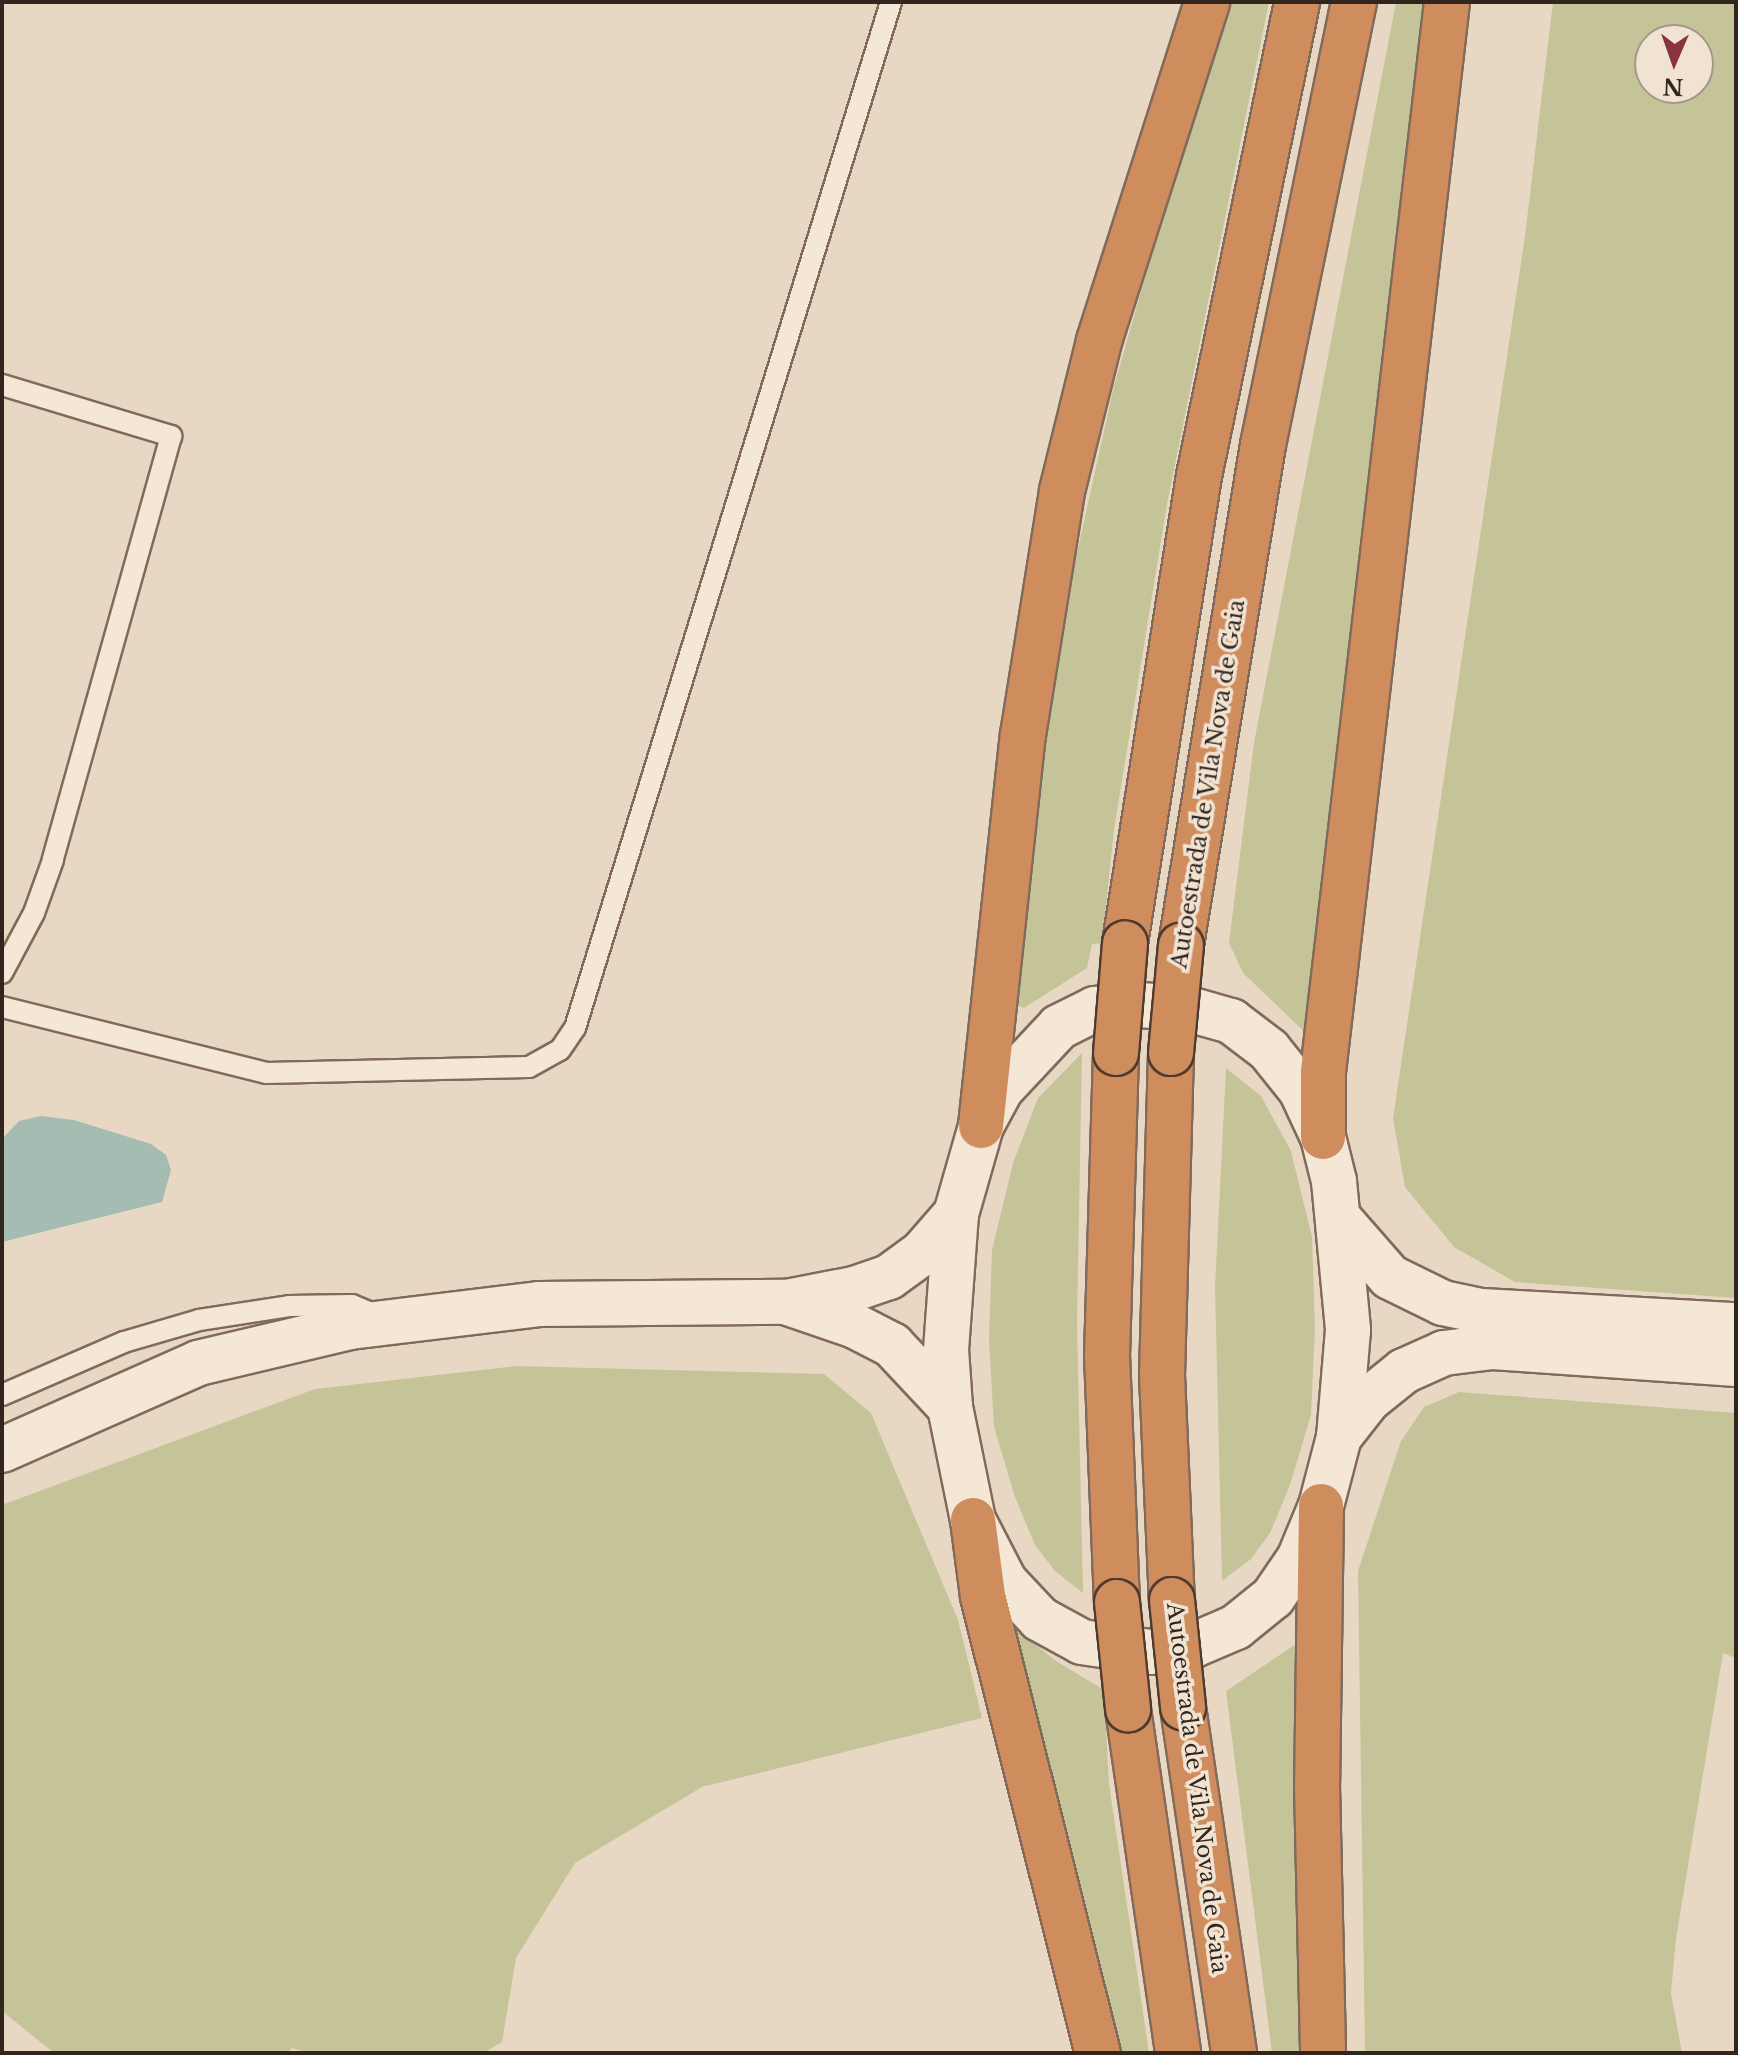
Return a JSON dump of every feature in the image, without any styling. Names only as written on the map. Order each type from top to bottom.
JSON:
[{"type":"highway","points":[[981,1126],[1023,735],[1062,491],[1099,341],[1207,2]]},
{"type":"highway","points":[[1178,2053],[1128,1709],[1117,1602],[1107,1355],[1116,1053],[1125,943],[1183,566],[1297,2]]},
{"type":"highway","name":"Autoestrada de Vila Nova de Gaia","points":[[1234,2053],[1183,1707],[1172,1600],[1162,1375],[1171,1053],[1181,945],[1263,445],[1354,2]]},
{"type":"highway","points":[[1323,1137],[1323,1072],[1447,2]]},
{"type":"highway","points":[[1321,1506],[1317,1785],[1323,2053]]},
{"type":"highway","points":[[973,1520],[983,1596],[1098,2053]]},
{"type":"main road","points":[[1139,1005],[1185,1008],[1231,1021],[1269,1050],[1301,1090],[1323,1137],[1341,1221],[1348,1330],[1339,1437],[1321,1506],[1299,1559],[1273,1597],[1236,1627],[1194,1645],[1150,1652],[1082,1642],[1040,1619],[1005,1582],[973,1520],[950,1407],[946,1350],[956,1214],[981,1126],[1028,1055],[1059,1027],[1095,1009],[1139,1005]]},
{"type":"main road","points":[[2,1450],[198,1363],[390,1321],[539,1304],[786,1302],[889,1277],[922,1253],[956,1214]]},
{"type":"main road","points":[[1341,1221],[1390,1277],[1443,1303],[1482,1311],[1736,1325]]},
{"type":"main road","points":[[786,1302],[855,1326],[892,1345],[950,1407]]},
{"type":"main road","points":[[1339,1437],[1380,1390],[1404,1371],[1444,1353],[1493,1347],[1736,1364]]},
{"type":"lane","points":[[2,1007],[266,1073],[529,1067],[560,1050],[580,1012],[891,2]]},
{"type":"lane","points":[[2,385],[171,436],[53,860],[34,913],[2,973]]},
{"type":"lane","points":[[3,1395],[124,1342],[199,1320],[289,1306],[352,1305],[390,1321]]},
{"type":"green space","points":[[1224,2],[1269,2],[1167,504],[1114,830],[1102,943],[1092,944],[1087,968],[1024,1008],[1016,1005],[1028,869],[1055,652],[1114,386]]},
{"type":"green space","points":[[1396,2],[1430,2],[1314,1041],[1243,973],[1229,943],[1254,743]]},
{"type":"green space","points":[[1553,2],[1736,2],[1736,1298],[1515,1282],[1454,1247],[1405,1187],[1393,1118],[1525,236]]},
{"type":"green space","points":[[1082,1053],[1077,1323],[1083,1593],[1055,1571],[1035,1545],[1015,1497],[994,1427],[989,1340],[992,1250],[1013,1163],[1038,1098]]},
{"type":"green space","points":[[1226,1068],[1261,1096],[1291,1151],[1312,1237],[1315,1328],[1311,1415],[1290,1485],[1270,1533],[1251,1559],[1222,1581],[1215,1287]]},
{"type":"green space","points":[[516,1366],[824,1374],[871,1413],[958,1620],[982,1718],[702,1787],[575,1863],[516,1958],[502,2042],[483,2053],[309,2053],[292,2048],[287,2053],[54,2053],[2,2011],[2,1505],[315,1389]]},
{"type":"green space","points":[[1459,1392],[1736,1413],[1736,1658],[1723,1653],[1676,1939],[1671,1993],[1682,2053],[1365,2053],[1358,1571],[1401,1441],[1424,1407]]},
{"type":"green space","points":[[1001,1617],[1056,1661],[1104,1690],[1109,1784],[1149,2053],[1121,2053]]},
{"type":"green space","points":[[1302,1640],[1301,2053],[1272,2053],[1226,1691]]},
{"type":"shaded area","points":[[41,1116],[74,1120],[151,1144],[166,1155],[171,1170],[162,1202],[2,1242],[2,1139],[19,1121]]}]
